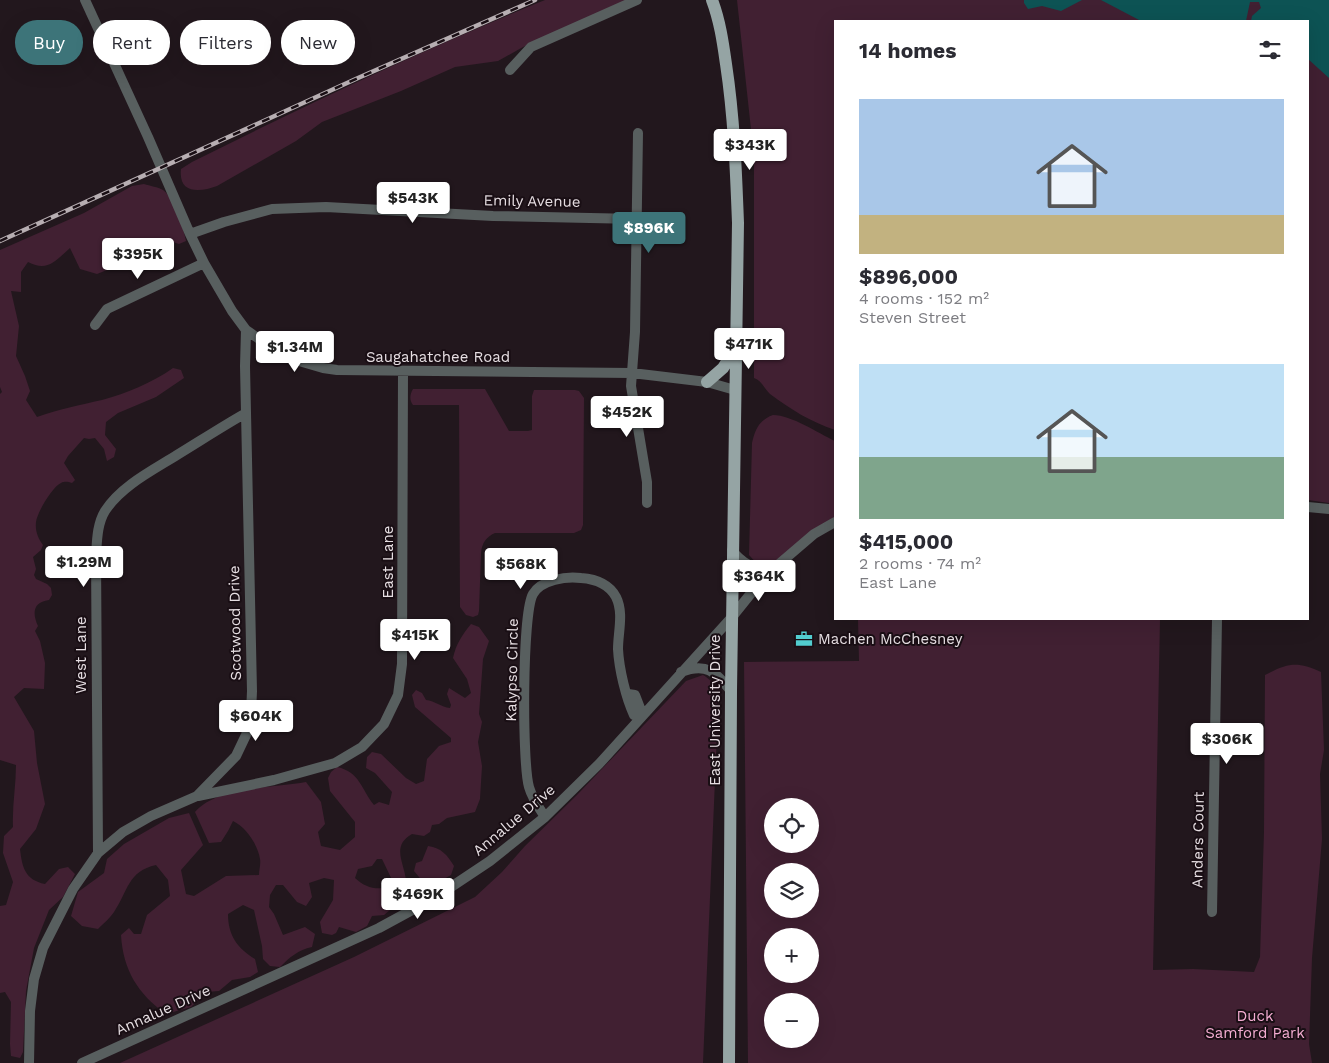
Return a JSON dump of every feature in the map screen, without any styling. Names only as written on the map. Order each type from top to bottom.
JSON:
[{"type":"main road","name":"East University Drive","points":[[712,0],[716,10],[726,62],[736,151],[738,222],[732,550],[729,1063]]},
{"type":"main road","points":[[707,382],[723,368],[735,349]]},
{"type":"street","name":"Saugahatchee Road","points":[[85,0],[204,263],[232,311],[246,330],[285,355],[323,368],[351,371],[632,373],[707,382],[735,390]]},
{"type":"street","points":[[510,70],[531,47],[637,0]]},
{"type":"street","points":[[638,133],[635,332],[631,386],[647,482],[647,503]]},
{"type":"street","name":"Emily Avenue","points":[[190,234],[224,222],[272,209],[317,207],[493,216],[637,219]]},
{"type":"street","points":[[95,325],[107,309],[204,263]]},
{"type":"street","name":"Scotwood Drive","points":[[29,1063],[30,1011],[34,979],[43,948],[73,890],[98,853],[123,832],[151,816],[197,796],[236,756],[246,735],[251,713],[246,330]]},
{"type":"street","name":"East Lane","points":[[197,796],[274,780],[335,762],[362,747],[384,724],[398,695],[402,664],[403,372]]},
{"type":"street","name":"West Lane","points":[[98,853],[96,556],[97,534],[104,513],[117,496],[153,470],[246,413]]},
{"type":"street","points":[[1309,507],[1329,510]]},
{"type":"street","name":"Annalue Drive","points":[[82,1063],[378,928],[436,896],[490,862],[545,817],[599,764],[732,617],[744,600],[769,572],[814,534],[834,523]]},
{"type":"street","points":[[732,550],[743,562],[769,572]]},
{"type":"street","name":"Kalypso Circle","points":[[545,817],[529,788],[526,765],[526,634],[529,603],[533,593],[540,586],[560,579],[581,578],[601,582],[609,588],[619,606],[619,659],[623,681],[634,715],[640,717]]},
{"type":"street","name":"Anders Court","points":[[1212,912],[1217,620]]},
{"type":"street","points":[[680,673],[696,668],[708,669],[716,674],[731,691]]},
{"type":"green space","points":[[545,0],[627,0],[523,47],[498,61],[455,67],[401,91],[322,122],[296,141],[217,186],[204,190],[192,190],[183,183],[181,169],[192,162],[367,78]]},
{"type":"green space","points":[[737,0],[1329,0],[1329,503],[1309,500],[1309,20],[834,20],[834,430],[793,410],[770,394],[754,378],[754,157]]},
{"type":"green space","points":[[144,184],[161,189],[167,193],[178,213],[186,241],[179,244],[163,239],[159,240],[136,250],[112,268],[97,274],[80,269],[70,248],[51,264],[41,266],[28,262],[21,272],[21,292],[11,291],[19,326],[16,356],[30,391],[26,400],[37,417],[121,394],[148,383],[173,368],[181,370],[184,378],[156,397],[118,413],[106,422],[105,435],[116,449],[114,457],[107,461],[104,449],[95,438],[84,438],[64,463],[75,480],[72,483],[65,482],[57,485],[42,507],[36,522],[37,534],[43,545],[41,550],[33,557],[36,569],[34,575],[36,579],[51,588],[52,595],[49,600],[40,603],[35,609],[38,626],[35,631],[40,641],[45,663],[44,689],[24,688],[14,697],[34,731],[37,763],[45,804],[36,829],[20,849],[26,872],[38,882],[45,884],[59,869],[68,867],[75,874],[63,897],[49,910],[34,948],[26,991],[23,1052],[20,1058],[11,1056],[11,1002],[5,992],[0,993],[0,906],[6,905],[13,882],[3,853],[4,836],[13,827],[16,765],[0,760],[0,394],[2,392],[0,387],[0,250],[84,213],[132,186]]},
{"type":"green space","points":[[413,389],[485,389],[509,431],[532,430],[532,396],[534,390],[575,390],[579,391],[584,398],[583,525],[581,530],[574,533],[495,533],[489,536],[483,543],[482,549],[479,611],[478,615],[473,617],[466,615],[460,607],[459,405],[413,405],[410,397]]},
{"type":"green space","points":[[773,415],[788,418],[834,440],[834,518],[772,564],[762,565],[749,555],[752,443],[758,426]]},
{"type":"green space","name":"Duck Samford Park","points":[[858,620],[1160,620],[1153,970],[1193,969],[1254,972],[1260,957],[1264,832],[1265,675],[1280,668],[1293,665],[1305,666],[1321,672],[1324,750],[1320,774],[1322,839],[1312,958],[1309,1044],[1312,1063],[748,1063],[744,662],[859,661]]},
{"type":"green space","points":[[471,624],[479,627],[489,641],[483,659],[479,714],[482,722],[478,742],[482,766],[480,799],[475,812],[447,818],[439,824],[432,825],[430,832],[424,836],[412,834],[406,839],[400,849],[400,855],[406,880],[400,884],[394,884],[382,859],[377,859],[372,866],[358,869],[355,878],[367,886],[390,887],[394,895],[390,900],[390,910],[384,915],[372,916],[367,926],[356,932],[339,927],[336,933],[332,935],[322,933],[320,922],[333,900],[334,880],[324,878],[309,883],[312,897],[306,906],[297,902],[283,885],[276,885],[270,895],[269,907],[283,935],[305,927],[315,934],[312,947],[294,954],[280,967],[270,966],[263,959],[254,910],[243,905],[228,914],[228,922],[235,940],[243,950],[255,959],[258,972],[250,977],[232,980],[219,991],[206,992],[191,1007],[166,1014],[147,998],[134,980],[125,959],[121,935],[129,928],[134,934],[141,934],[147,915],[170,896],[168,880],[156,865],[147,868],[134,877],[119,904],[98,929],[82,926],[71,916],[78,892],[104,873],[107,859],[124,844],[169,818],[189,813],[203,845],[181,870],[186,894],[194,896],[226,876],[259,875],[260,863],[257,848],[251,837],[238,824],[233,821],[221,842],[209,843],[195,812],[205,803],[232,793],[306,782],[321,802],[325,824],[318,832],[321,846],[340,850],[355,837],[355,822],[330,791],[328,778],[331,772],[337,767],[351,773],[374,805],[379,802],[389,805],[392,792],[375,773],[366,768],[367,757],[372,752],[381,754],[406,778],[416,784],[424,781],[427,759],[439,746],[451,742],[451,738],[415,707],[412,695],[416,690],[422,693],[426,700],[450,708],[451,705],[447,694],[449,688],[465,698],[471,693],[467,679],[453,658],[460,640]]},
{"type":"green space","points":[[703,675],[714,685],[718,709],[703,1063],[120,1063],[354,957],[475,897],[502,872],[686,681]]},
{"type":"green space","points":[[428,846],[437,848],[444,853],[454,866],[451,875],[442,880],[424,883],[414,871],[416,863],[422,861]]},
{"type":"water","points":[[1024,0],[1082,0],[1061,11],[1042,6],[1028,9]]},
{"type":"water","points":[[1101,0],[1329,0],[1329,78],[1309,60],[1309,20],[1251,20],[1252,16],[1261,8],[1259,2],[1250,2],[1246,20],[1139,20]]},
{"type":"railway","points":[[0,241],[358,78],[535,0]]},
{"type":"place","name":"Machen McChesney","points":[[804,639]]}]
